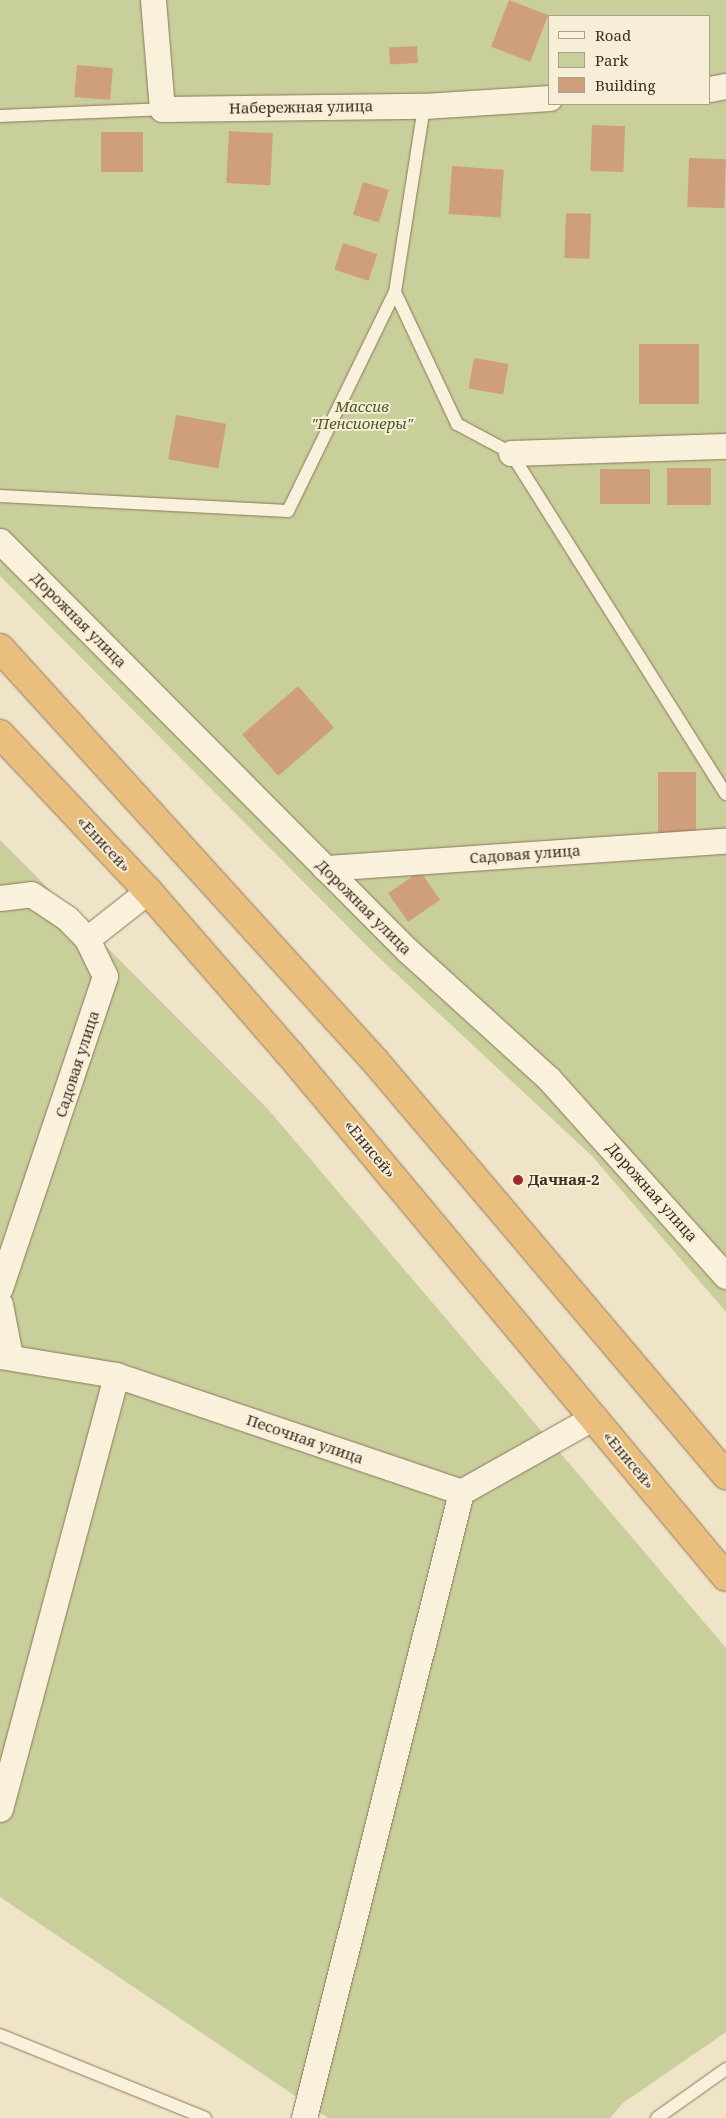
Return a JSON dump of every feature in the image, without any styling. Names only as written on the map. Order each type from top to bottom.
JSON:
[{"type":"highway","points":[[0,648],[375,1061],[726,1475]]},
{"type":"highway","name":"«Енисей»","points":[[0,734],[148,891],[594,1418],[726,1577]]},
{"type":"street","points":[[153,0],[162,109],[171,108]]},
{"type":"street","points":[[711,89],[726,86]]},
{"type":"street","name":"Набережная улица","points":[[171,108],[424,106],[548,98]]},
{"type":"street","points":[[511,453],[726,446]]},
{"type":"street","name":"Дорожная улица","points":[[0,541],[408,952],[549,1080],[725,1272]]},
{"type":"street","name":"Садовая улица","points":[[325,868],[726,841]]},
{"type":"street","points":[[87,939],[148,891]]},
{"type":"street","name":"Садовая улица","points":[[0,898],[31,894],[67,918],[87,939],[105,976],[0,1288]]},
{"type":"street","points":[[0,1304],[5,1356]]},
{"type":"street","name":"Песочная улица","points":[[5,1356],[116,1375],[461,1492]]},
{"type":"street","points":[[0,1809],[116,1375]]},
{"type":"street","points":[[304,2118],[461,1492],[594,1418]]},
{"type":"lane","points":[[0,496],[288,511],[395,292],[424,106]]},
{"type":"lane","points":[[0,116],[171,108]]},
{"type":"lane","points":[[395,292],[457,424],[511,453],[726,794]]},
{"type":"lane","points":[[0,2035],[205,2118]]},
{"type":"lane","points":[[656,2118],[726,2069]]},
{"type":"green space","name":"Массив \"Пенсионеры\"","points":[[0,0],[726,0],[726,1312],[592,1156],[375,954],[0,576]]},
{"type":"green space","points":[[0,840],[267,1108],[726,1648],[726,2032],[623,2103],[610,2118],[328,2118],[0,1897]]},
{"type":"building","points":[[509,0],[548,15],[530,62],[491,47]]},
{"type":"building","points":[[417,46],[418,63],[390,64],[389,47]]},
{"type":"building","points":[[77,65],[113,68],[110,100],[74,97]]},
{"type":"building","points":[[592,125],[625,126],[623,172],[590,171]]},
{"type":"building","points":[[229,131],[273,133],[270,185],[226,183]]},
{"type":"building","points":[[101,132],[143,132],[143,172],[101,172]]},
{"type":"building","points":[[689,158],[726,159],[724,208],[687,207]]},
{"type":"building","points":[[452,166],[504,170],[501,218],[449,214]]},
{"type":"building","points":[[363,182],[389,190],[379,222],[353,215]]},
{"type":"building","points":[[566,213],[591,214],[589,259],[564,258]]},
{"type":"building","points":[[343,243],[377,254],[369,281],[334,270]]},
{"type":"building","points":[[639,344],[699,344],[699,404],[639,404]]},
{"type":"building","points":[[474,358],[508,364],[503,395],[469,389]]},
{"type":"building","points":[[176,415],[226,424],[218,468],[168,459]]},
{"type":"building","points":[[667,468],[711,468],[711,505],[667,505]]},
{"type":"building","points":[[600,469],[650,469],[650,504],[600,504]]},
{"type":"building","points":[[298,686],[334,728],[278,776],[242,735]]},
{"type":"building","points":[[658,772],[696,772],[696,834],[658,834]]},
{"type":"building","points":[[420,871],[440,900],[408,922],[388,893]]},
{"type":"place","name":"Дачная-2","points":[[518,1180]]}]
